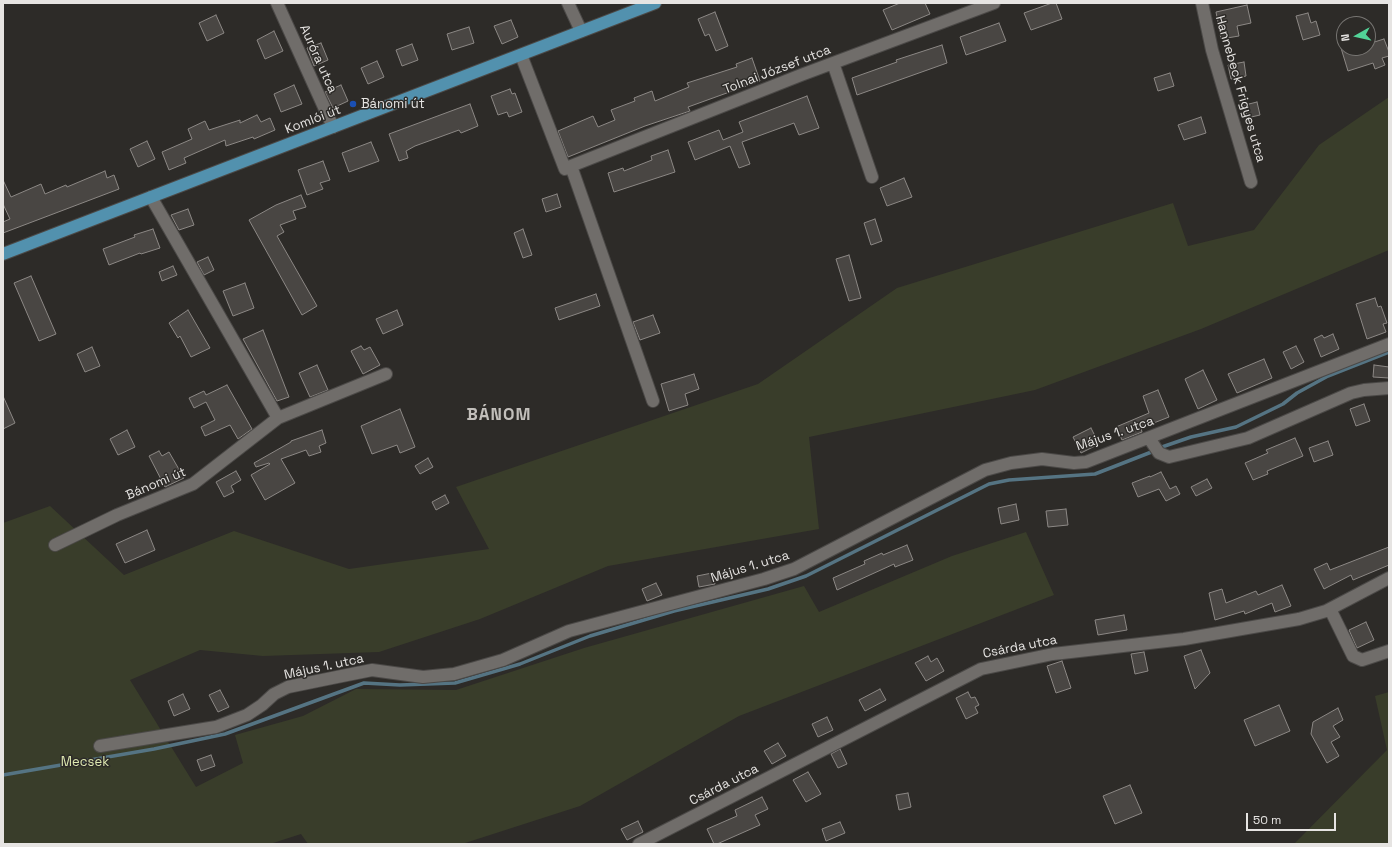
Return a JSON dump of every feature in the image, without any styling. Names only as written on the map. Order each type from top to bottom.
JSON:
[{"type":"main road","name":"Komlói út","points":[[3,254],[655,3]]},
{"type":"street","name":"Auróra utca","points":[[277,3],[333,127]]},
{"type":"street","points":[[568,3],[581,31]]},
{"type":"street","name":"Tolnai József utca","points":[[571,166],[833,63],[994,3]]},
{"type":"street","name":"Hannebeck Frigyes utca","points":[[1202,3],[1212,50],[1251,182]]},
{"type":"street","points":[[521,55],[565,168],[571,166],[653,401]]},
{"type":"street","points":[[833,63],[872,177]]},
{"type":"street","points":[[150,197],[278,418]]},
{"type":"street","name":"Május 1. utca","points":[[100,746],[216,727],[247,715],[262,705],[274,694],[288,687],[372,670],[423,677],[454,674],[478,668],[503,660],[569,631],[724,590],[794,569],[874,526],[985,470],[1012,464],[1042,460],[1074,463],[1086,462],[1154,446],[1389,344]]},
{"type":"street","name":"Bánomi út","points":[[55,545],[117,516],[193,484],[278,418],[386,374]]},
{"type":"street","points":[[1154,446],[1169,457],[1248,438],[1351,393],[1364,390],[1389,388]]},
{"type":"street","name":"Csárda utca","points":[[639,844],[981,669],[1053,654],[1184,639],[1299,619],[1330,609],[1389,578]]},
{"type":"street","points":[[1330,609],[1353,656],[1362,660],[1389,651]]},
{"type":"green space","name":"Mecsek","points":[[1389,97],[1389,250],[1201,329],[1035,390],[809,437],[819,529],[608,566],[480,619],[379,652],[263,656],[200,650],[130,680],[196,787],[243,763],[235,735],[303,716],[356,689],[456,690],[584,648],[804,586],[819,612],[952,556],[1026,532],[1054,595],[739,716],[580,806],[462,844],[308,844],[301,834],[270,844],[3,844],[3,523],[50,506],[124,575],[234,531],[349,569],[489,549],[456,487],[758,384],[897,288],[1173,203],[1188,246],[1254,230],[1319,145]]},
{"type":"green space","points":[[1389,692],[1389,844],[1294,844],[1387,750],[1375,696]]},
{"type":"building","points":[[900,3],[925,3],[930,14],[892,30],[883,10]]},
{"type":"building","points":[[1056,3],[1062,19],[1031,30],[1024,13]]},
{"type":"building","points":[[1247,5],[1251,23],[1237,26],[1239,36],[1221,39],[1216,12]]},
{"type":"building","points":[[715,12],[728,46],[716,51],[709,34],[705,36],[698,19]]},
{"type":"building","points":[[1308,13],[1311,23],[1316,21],[1320,35],[1303,40],[1296,16]]},
{"type":"building","points":[[216,15],[224,33],[207,41],[199,23]]},
{"type":"building","points":[[511,20],[518,37],[502,44],[494,26]]},
{"type":"building","points":[[999,23],[1006,41],[966,55],[960,37]]},
{"type":"building","points":[[469,27],[474,43],[452,50],[447,34]]},
{"type":"building","points":[[274,31],[283,51],[265,59],[257,40]]},
{"type":"building","points":[[1384,39],[1389,52],[1389,56],[1382,58],[1385,65],[1375,69],[1373,63],[1348,71],[1343,56],[1376,56],[1376,42]]},
{"type":"building","points":[[321,43],[328,60],[314,66],[307,48]]},
{"type":"building","points":[[412,44],[418,60],[402,66],[396,50]]},
{"type":"building","points":[[942,45],[947,63],[857,95],[852,78],[897,62],[896,60]]},
{"type":"building","points":[[752,58],[760,81],[688,107],[690,111],[645,126],[568,157],[558,131],[593,116],[598,127],[615,120],[611,110],[635,101],[634,98],[652,91],[655,101],[689,87],[687,83],[737,67],[736,64]]},
{"type":"building","points":[[377,61],[384,77],[368,84],[361,68]]},
{"type":"building","points":[[1244,62],[1246,76],[1231,79],[1228,65]]},
{"type":"building","points":[[1170,73],[1174,86],[1158,91],[1154,78]]},
{"type":"building","points":[[294,85],[302,104],[281,112],[274,94]]},
{"type":"building","points":[[341,85],[348,101],[333,108],[325,92]]},
{"type":"building","points":[[510,89],[512,94],[515,93],[522,112],[509,117],[507,112],[498,115],[491,96]]},
{"type":"building","points":[[807,96],[819,128],[799,135],[794,123],[742,142],[750,164],[739,168],[730,146],[695,160],[688,142],[719,130],[723,140],[743,132],[739,122]]},
{"type":"building","points":[[1257,102],[1260,115],[1247,118],[1245,105]]},
{"type":"building","points":[[470,104],[478,126],[461,133],[459,130],[415,146],[406,151],[408,158],[399,161],[389,134]]},
{"type":"building","points":[[257,115],[261,122],[270,118],[275,130],[254,139],[253,137],[226,146],[225,140],[184,158],[186,163],[169,170],[162,152],[192,139],[188,129],[205,121],[209,130],[240,120],[240,123]]},
{"type":"building","points":[[1201,117],[1206,133],[1184,140],[1178,125]]},
{"type":"building","points":[[147,141],[155,159],[138,167],[130,149]]},
{"type":"building","points":[[371,142],[379,161],[349,172],[342,153]]},
{"type":"building","points":[[668,150],[675,172],[614,192],[608,173],[623,168],[624,171],[652,160],[651,156]]},
{"type":"building","points":[[323,161],[330,180],[320,183],[323,189],[307,195],[298,170]]},
{"type":"building","points":[[105,171],[107,178],[114,175],[119,189],[3,233],[3,222],[10,219],[3,204],[3,180],[11,197],[41,184],[45,194],[66,185],[67,187]]},
{"type":"building","points":[[904,178],[912,197],[887,206],[880,188]]},
{"type":"building","points":[[557,194],[561,207],[546,212],[542,199]]},
{"type":"building","points":[[301,195],[306,207],[293,211],[296,219],[280,225],[284,232],[277,236],[317,306],[302,315],[249,220],[276,205]]},
{"type":"building","points":[[188,209],[194,225],[179,230],[171,215]]},
{"type":"building","points":[[875,219],[882,241],[871,245],[864,223]]},
{"type":"building","points":[[153,229],[160,248],[141,254],[140,253],[109,265],[103,249],[135,237],[134,235]]},
{"type":"building","points":[[523,229],[532,255],[523,258],[514,233]]},
{"type":"building","points":[[849,255],[861,298],[849,301],[836,259]]},
{"type":"building","points":[[208,257],[214,270],[204,275],[197,262]]},
{"type":"building","points":[[173,266],[177,275],[162,281],[159,272]]},
{"type":"building","points":[[31,276],[56,334],[39,341],[14,283]]},
{"type":"building","points":[[245,283],[254,308],[233,316],[223,291]]},
{"type":"building","points":[[596,294],[600,306],[559,320],[555,308]]},
{"type":"building","points":[[1375,298],[1378,307],[1381,306],[1387,323],[1383,324],[1386,332],[1367,339],[1356,304]]},
{"type":"building","points":[[188,310],[210,348],[191,357],[180,336],[178,338],[169,323]]},
{"type":"building","points":[[397,310],[403,325],[383,334],[376,319]]},
{"type":"building","points":[[653,315],[660,333],[640,340],[633,322]]},
{"type":"building","points":[[263,330],[289,397],[277,401],[243,339]]},
{"type":"building","points":[[1333,334],[1339,349],[1321,357],[1314,339],[1322,335],[1324,338]]},
{"type":"building","points":[[361,346],[364,350],[370,347],[380,365],[363,374],[351,351]]},
{"type":"building","points":[[1296,346],[1304,362],[1291,369],[1283,352]]},
{"type":"building","points":[[92,347],[100,366],[85,372],[77,354]]},
{"type":"building","points":[[1264,359],[1272,378],[1237,393],[1228,374]]},
{"type":"building","points":[[317,365],[328,390],[310,397],[299,373]]},
{"type":"building","points":[[1374,365],[1389,367],[1389,378],[1373,377]]},
{"type":"building","points":[[1203,370],[1217,400],[1198,409],[1185,379]]},
{"type":"building","points":[[694,374],[699,389],[685,394],[688,405],[669,411],[661,384]]},
{"type":"building","points":[[227,385],[252,429],[238,439],[230,425],[205,436],[201,427],[215,420],[206,402],[194,408],[189,398],[204,391],[206,395]]},
{"type":"building","points":[[1158,390],[1169,417],[1141,428],[1142,432],[1122,440],[1116,427],[1149,413],[1143,396]]},
{"type":"building","points":[[3,396],[15,423],[3,429]]},
{"type":"building","points":[[1364,404],[1370,421],[1356,426],[1350,409]]},
{"type":"building","points":[[400,409],[415,447],[400,453],[397,445],[372,454],[361,426]]},
{"type":"building","points":[[1091,428],[1099,444],[1081,453],[1073,437]]},
{"type":"building","points":[[127,430],[135,447],[118,455],[110,439]]},
{"type":"building","points":[[322,430],[326,443],[319,446],[321,452],[309,456],[306,450],[281,459],[295,483],[265,500],[251,475],[270,464],[256,467],[254,463],[291,441]]},
{"type":"building","points":[[1295,438],[1303,456],[1267,471],[1268,474],[1253,480],[1245,463],[1268,453],[1266,450]]},
{"type":"building","points":[[1328,441],[1333,455],[1314,462],[1309,448]]},
{"type":"building","points":[[159,451],[162,456],[169,452],[184,478],[165,487],[149,456]]},
{"type":"building","points":[[428,458],[433,467],[420,474],[415,466]]},
{"type":"building","points":[[236,471],[241,480],[231,486],[234,492],[224,497],[216,482]]},
{"type":"building","points":[[1161,472],[1170,489],[1176,486],[1180,494],[1166,501],[1159,489],[1138,497],[1132,483]]},
{"type":"building","points":[[1207,479],[1212,488],[1196,496],[1191,487]]},
{"type":"building","points":[[445,495],[449,503],[436,510],[432,502]]},
{"type":"building","points":[[1016,504],[1019,520],[1001,524],[998,508]]},
{"type":"building","points":[[1066,509],[1068,525],[1048,527],[1046,511]]},
{"type":"building","points":[[147,530],[155,550],[125,563],[116,544]]},
{"type":"building","points":[[907,545],[913,560],[895,567],[894,564],[837,590],[833,578],[865,564],[864,561],[882,553],[883,555]]},
{"type":"building","points":[[1389,547],[1389,565],[1353,580],[1351,575],[1324,589],[1314,569],[1327,563],[1330,570]]},
{"type":"building","points":[[712,573],[715,584],[699,587],[697,576]]},
{"type":"building","points":[[656,583],[662,595],[647,601],[642,589]]},
{"type":"building","points":[[1282,585],[1291,606],[1275,612],[1272,603],[1245,614],[1244,611],[1215,620],[1209,593],[1222,589],[1226,603],[1256,591],[1258,595]]},
{"type":"building","points":[[1124,615],[1127,630],[1098,635],[1095,620]]},
{"type":"building","points":[[1366,622],[1374,640],[1357,648],[1349,630]]},
{"type":"building","points":[[1201,650],[1210,673],[1195,689],[1184,656]]},
{"type":"building","points":[[1144,652],[1148,671],[1135,674],[1131,654]]},
{"type":"building","points":[[928,656],[931,662],[937,658],[944,671],[926,681],[915,663]]},
{"type":"building","points":[[1062,661],[1071,688],[1056,693],[1047,666]]},
{"type":"building","points":[[880,689],[886,700],[865,711],[859,700]]},
{"type":"building","points":[[220,690],[229,707],[218,712],[209,695]]},
{"type":"building","points":[[968,692],[971,698],[975,697],[979,705],[975,707],[978,713],[966,719],[956,698]]},
{"type":"building","points":[[183,694],[190,709],[174,716],[168,701]]},
{"type":"building","points":[[1279,705],[1290,731],[1255,746],[1244,720]]},
{"type":"building","points":[[1338,708],[1343,720],[1333,726],[1340,737],[1331,742],[1339,756],[1327,763],[1311,734],[1313,722]]},
{"type":"building","points":[[827,717],[833,730],[818,737],[812,724]]},
{"type":"building","points":[[778,743],[786,756],[772,764],[764,751]]},
{"type":"building","points":[[840,749],[847,764],[838,768],[831,754]]},
{"type":"building","points":[[211,755],[215,766],[201,771],[197,760]]},
{"type":"building","points":[[808,772],[821,794],[806,802],[793,780]]},
{"type":"building","points":[[1130,785],[1142,813],[1115,824],[1103,796]]},
{"type":"building","points":[[908,793],[911,807],[899,810],[896,795]]},
{"type":"building","points":[[762,797],[768,809],[755,815],[760,825],[714,844],[707,829],[737,816],[735,810]]},
{"type":"building","points":[[638,821],[643,832],[627,840],[621,829]]},
{"type":"building","points":[[840,822],[845,833],[826,841],[822,829]]},
{"type":"waterway","points":[[1159,448],[1191,437],[1236,427],[1283,404],[1297,393],[1328,376],[1389,352]]},
{"type":"waterway","points":[[3,775],[154,749],[225,734],[364,683],[400,685],[455,683],[520,664],[590,636],[674,611],[768,589],[806,576],[989,484],[1009,480],[1095,474],[1154,451]]},
{"type":"place","name":"Bánomi út","points":[[353,104]]},
{"type":"district","name":"BÁNOM","points":[[499,415]]}]
